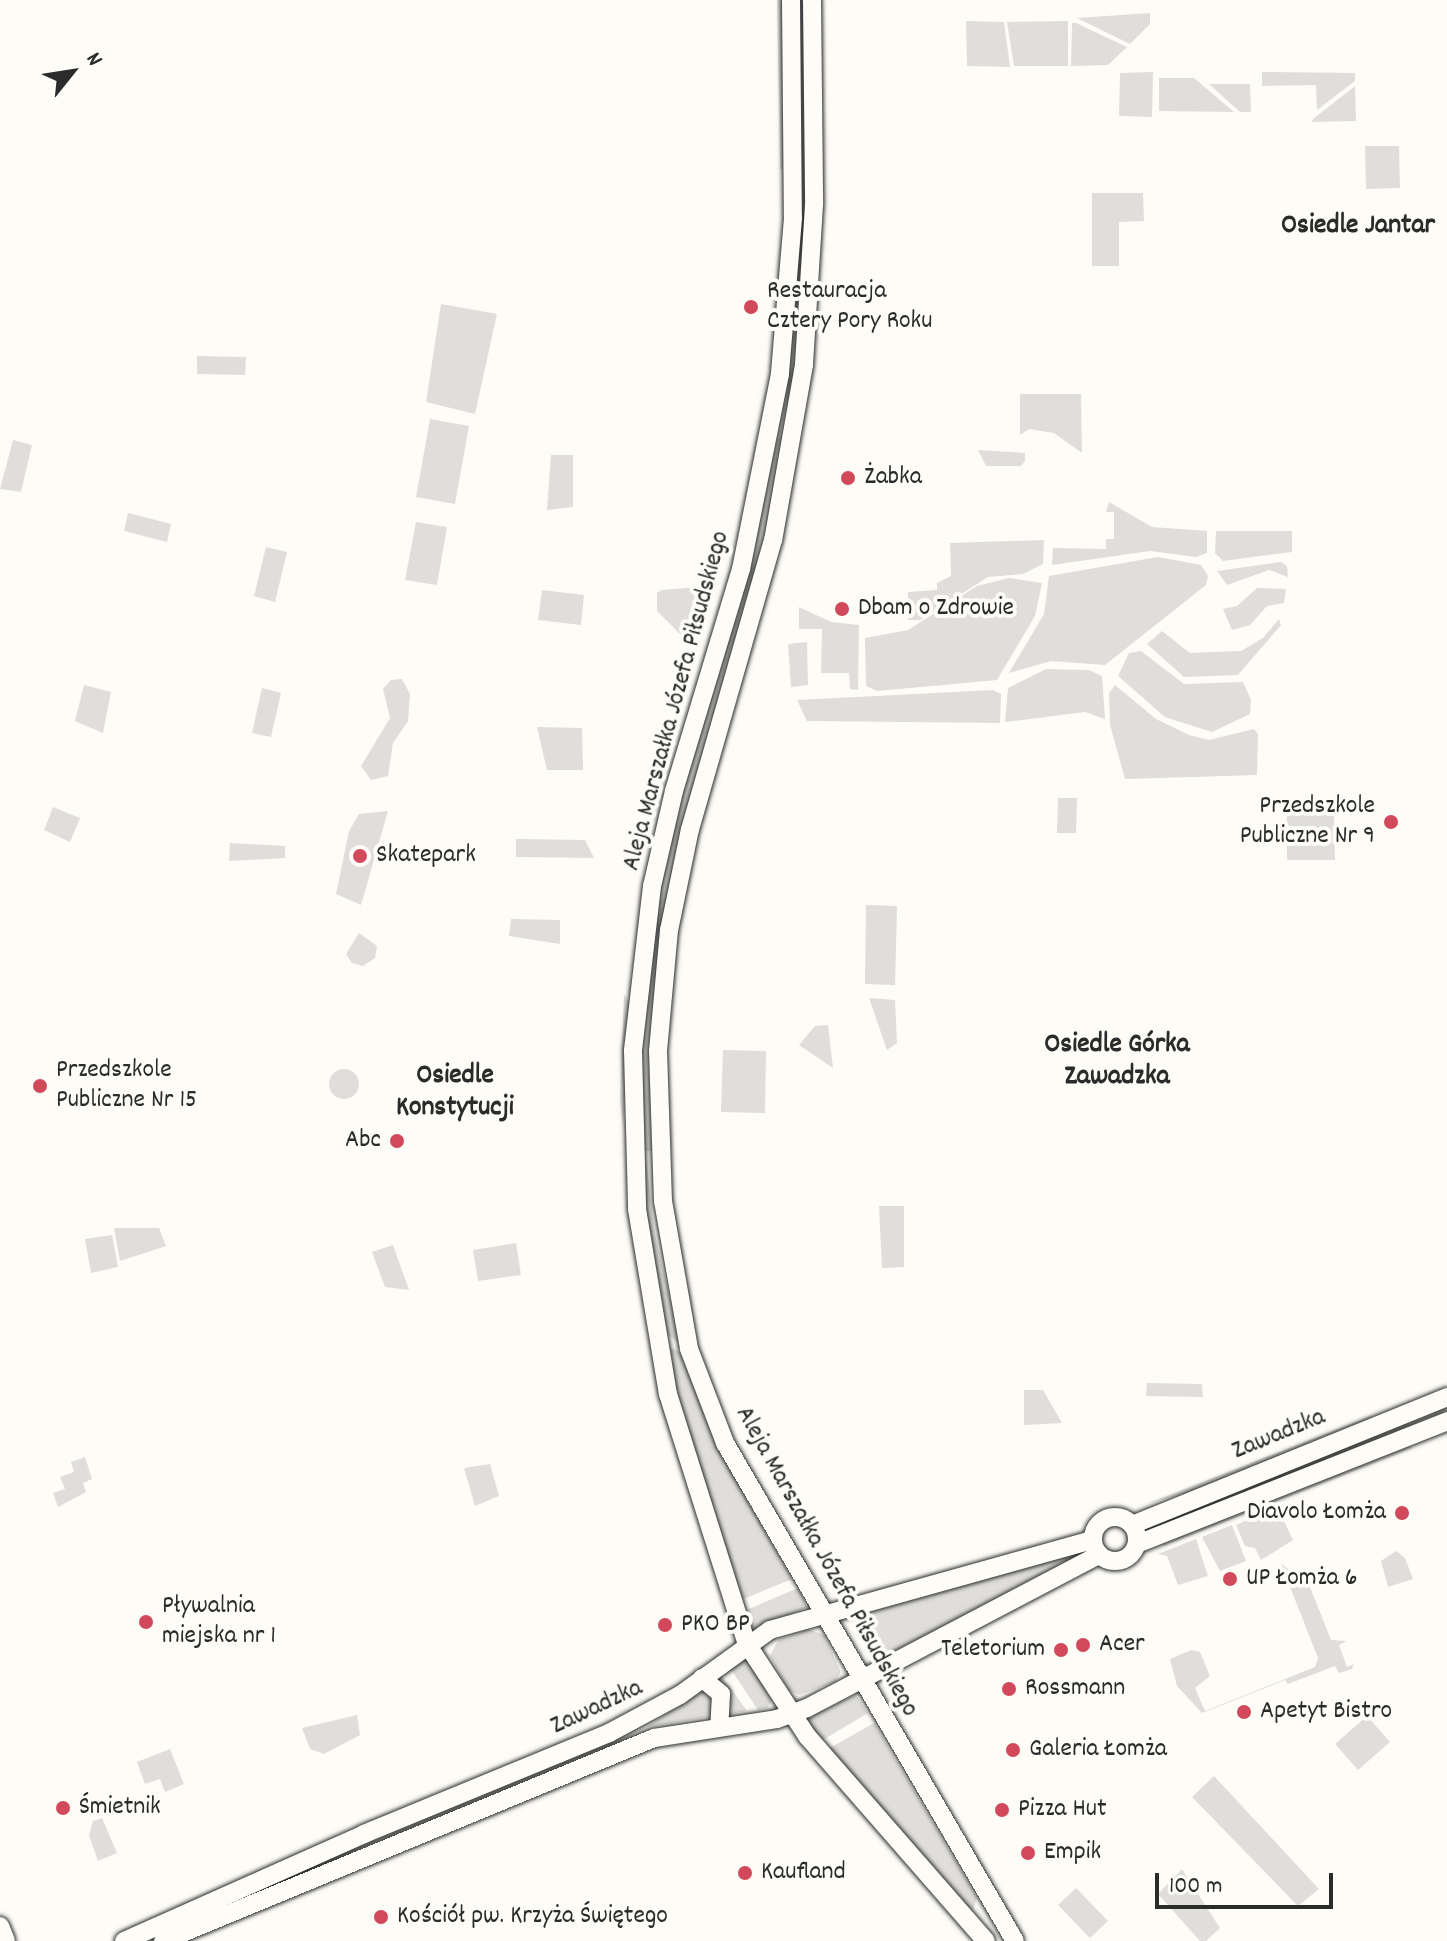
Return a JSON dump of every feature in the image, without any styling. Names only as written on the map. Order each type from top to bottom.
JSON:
[{"type":"street","name":"Aleja Marszałka Józefa Piłsudskiego","points":[[791,0],[792,233],[775,411],[741,569],[657,862],[638,988],[632,1103],[642,1254],[668,1394],[747,1644],[791,1715],[986,1941]]},
{"type":"street","name":"Aleja Marszałka Józefa Piłsudskiego","points":[[812,0],[813,238],[797,415],[773,540],[680,872],[661,990],[657,1114],[668,1245],[695,1370],[741,1474],[865,1682],[989,1904],[1015,1941]]},
{"type":"street","name":"Zawadzka","points":[[1132,1525],[1447,1397]]},
{"type":"street","name":"Zawadzka","points":[[1137,1544],[1447,1421]]},
{"type":"street","points":[[1109,1517],[1132,1525],[1137,1544],[1124,1560],[1111,1561],[1096,1547],[1097,1525],[1109,1517]]},
{"type":"street","name":"Zawadzka","points":[[124,1941],[390,1822],[609,1733],[657,1709],[747,1644],[823,1612],[1096,1547]]},
{"type":"street","name":"Zawadzka","points":[[163,1941],[654,1738],[791,1715],[865,1682],[1096,1547]]},
{"type":"street","points":[[702,1678],[721,1694],[719,1727]]},
{"type":"street","points":[[390,1822],[398,1842]]},
{"type":"street","points":[[364,1834],[372,1853]]},
{"type":"street","points":[[0,1926],[6,1941]]},
{"type":"shaded area","points":[[777,0],[784,0],[787,169],[780,169]]},
{"type":"shaded area","points":[[1150,13],[1150,24],[1130,44],[1077,18]]},
{"type":"shaded area","points":[[966,21],[1004,22],[1010,67],[967,66]]},
{"type":"shaded area","points":[[1068,21],[1068,66],[1014,66],[1007,22]]},
{"type":"shaded area","points":[[1072,23],[1127,47],[1108,65],[1071,66]]},
{"type":"shaded area","points":[[1153,72],[1152,117],[1119,116],[1120,73]]},
{"type":"shaded area","points":[[1262,72],[1355,73],[1355,81],[1317,110],[1316,85],[1262,86]]},
{"type":"shaded area","points":[[1159,78],[1194,78],[1234,112],[1159,111]]},
{"type":"shaded area","points":[[1209,84],[1250,84],[1251,112],[1240,112]]},
{"type":"shaded area","points":[[1355,86],[1356,121],[1312,122],[1313,119]]},
{"type":"shaded area","points":[[806,134],[798,360],[786,409],[800,141]]},
{"type":"shaded area","points":[[1365,146],[1399,146],[1400,188],[1366,189]]},
{"type":"shaded area","points":[[1092,193],[1143,193],[1144,221],[1119,222],[1119,266],[1092,266]]},
{"type":"shaded area","points":[[441,304],[497,314],[475,414],[426,402]]},
{"type":"shaded area","points":[[197,356],[246,357],[245,375],[197,374]]},
{"type":"shaded area","points":[[1020,394],[1081,394],[1082,453],[1054,433],[1029,429],[1020,435]]},
{"type":"shaded area","points":[[430,419],[469,426],[455,504],[416,497]]},
{"type":"shaded area","points":[[782,436],[767,537],[699,775],[651,1046],[652,1151],[641,1151],[641,1030],[666,852],[755,543],[777,439]]},
{"type":"shaded area","points":[[13,440],[32,445],[21,492],[0,489]]},
{"type":"shaded area","points":[[978,450],[1025,453],[1025,461],[1021,466],[986,466]]},
{"type":"shaded area","points":[[551,455],[573,455],[573,507],[547,510]]},
{"type":"shaded area","points":[[1109,502],[1152,527],[1207,531],[1207,553],[1196,557],[1150,551],[1052,565],[1053,548],[1106,549],[1106,539],[1114,539],[1114,512],[1106,512]]},
{"type":"shaded area","points":[[128,513],[171,524],[167,542],[124,531]]},
{"type":"shaded area","points":[[416,522],[447,527],[437,585],[405,580]]},
{"type":"shaded area","points":[[1216,531],[1292,531],[1292,552],[1223,561],[1215,553]]},
{"type":"shaded area","points":[[1044,540],[1043,564],[1023,574],[988,577],[920,620],[908,620],[908,592],[937,590],[937,583],[951,576],[950,543]]},
{"type":"shaded area","points":[[266,547],[287,552],[275,602],[254,596]]},
{"type":"shaded area","points":[[1158,557],[1201,565],[1208,576],[1206,585],[1105,665],[1051,661],[1009,673],[1044,614],[1049,576]]},
{"type":"shaded area","points":[[1281,562],[1287,566],[1288,577],[1269,570],[1227,585],[1217,571]]},
{"type":"shaded area","points":[[1009,578],[1042,583],[1035,616],[997,680],[877,691],[866,686],[865,638],[908,630],[977,586]]},
{"type":"shaded area","points":[[710,586],[681,635],[657,611],[657,593],[662,590]]},
{"type":"shaded area","points":[[1257,588],[1286,589],[1284,603],[1267,606],[1250,625],[1232,630],[1223,609],[1237,606]]},
{"type":"shaded area","points":[[542,590],[584,595],[581,625],[538,620]]},
{"type":"shaded area","points":[[799,607],[831,622],[859,625],[858,690],[850,689],[849,673],[821,673],[822,629],[799,629]]},
{"type":"shaded area","points":[[1279,619],[1281,625],[1238,675],[1184,677],[1147,644],[1162,631],[1190,653],[1241,651],[1263,638]]},
{"type":"shaded area","points":[[807,642],[808,685],[791,687],[788,644]]},
{"type":"shaded area","points":[[1141,651],[1184,684],[1243,682],[1251,700],[1250,714],[1212,732],[1165,717],[1118,676],[1129,653]]},
{"type":"shaded area","points":[[1046,669],[1089,670],[1102,676],[1105,719],[1085,712],[1005,722],[1008,688]]},
{"type":"shaded area","points":[[402,679],[410,694],[408,721],[393,743],[388,776],[371,780],[361,766],[390,718],[383,689],[391,680]]},
{"type":"shaded area","points":[[84,685],[111,692],[103,733],[75,721]]},
{"type":"shaded area","points":[[1115,685],[1156,719],[1189,735],[1209,740],[1254,729],[1258,734],[1257,775],[1125,779],[1110,725],[1109,693]]},
{"type":"shaded area","points":[[262,688],[281,693],[271,737],[252,733]]},
{"type":"shaded area","points":[[993,690],[1001,694],[1000,723],[807,721],[797,700]]},
{"type":"shaded area","points":[[537,727],[582,728],[583,770],[547,770]]},
{"type":"shaded area","points":[[1058,798],[1077,798],[1076,833],[1057,833]]},
{"type":"shaded area","points":[[53,807],[80,818],[70,842],[44,830]]},
{"type":"shaded area","name":"Skatepark","points":[[388,811],[361,905],[336,894],[349,831],[359,814]]},
{"type":"shaded area","points":[[1287,813],[1334,813],[1335,860],[1287,860]]},
{"type":"shaded area","points":[[516,839],[585,840],[594,858],[516,857]]},
{"type":"shaded area","points":[[230,843],[285,846],[285,858],[229,861]]},
{"type":"shaded area","points":[[866,905],[897,906],[895,985],[865,984]]},
{"type":"shaded area","points":[[511,919],[560,920],[560,944],[509,936]]},
{"type":"shaded area","points":[[359,933],[377,946],[375,958],[363,966],[352,963],[346,954]]},
{"type":"shaded area","points":[[624,994],[630,1004],[623,1127],[620,1101]]},
{"type":"shaded area","points":[[869,998],[895,1000],[897,1043],[887,1050]]},
{"type":"shaded area","points":[[828,1025],[833,1068],[799,1045],[815,1026]]},
{"type":"shaded area","points":[[723,1050],[766,1051],[765,1113],[721,1112]]},
{"type":"shaded area","points":[[344,1069],[355,1073],[359,1084],[355,1095],[344,1099],[333,1095],[329,1084],[333,1073]]},
{"type":"shaded area","points":[[641,1161],[647,1166],[655,1234],[680,1343],[666,1334],[652,1283]]},
{"type":"shaded area","points":[[879,1206],[904,1206],[904,1267],[882,1268]]},
{"type":"shaded area","points":[[114,1228],[159,1228],[166,1246],[120,1261]]},
{"type":"shaded area","points":[[112,1235],[118,1267],[91,1273],[85,1239]]},
{"type":"shaded area","points":[[516,1243],[521,1275],[478,1281],[473,1250]]},
{"type":"shaded area","points":[[393,1245],[409,1290],[385,1287],[372,1252]]},
{"type":"shaded area","points":[[665,1345],[684,1354],[740,1487],[792,1579],[741,1600],[685,1431]]},
{"type":"shaded area","points":[[1147,1383],[1202,1384],[1203,1397],[1146,1396]]},
{"type":"shaded area","points":[[1024,1390],[1043,1390],[1062,1423],[1024,1425]]},
{"type":"shaded area","points":[[1373,1415],[1364,1424],[1190,1492],[1146,1504]]},
{"type":"shaded area","points":[[1406,1423],[1411,1426],[1142,1537],[1139,1527]]},
{"type":"shaded area","points":[[1403,1445],[1413,1448],[1164,1546],[1161,1540]]},
{"type":"shaded area","points":[[85,1457],[92,1479],[83,1483],[86,1492],[58,1507],[53,1493],[65,1489],[60,1477],[74,1472],[71,1462]]},
{"type":"shaded area","points":[[490,1464],[499,1496],[475,1506],[464,1468]]},
{"type":"shaded area","points":[[1277,1507],[1293,1540],[1261,1560],[1255,1548],[1245,1546],[1236,1525]]},
{"type":"shaded area","points":[[1232,1525],[1246,1561],[1220,1571],[1202,1537]]},
{"type":"shaded area","points":[[1196,1539],[1208,1576],[1178,1585],[1167,1556],[1158,1554]]},
{"type":"shaded area","points":[[1088,1545],[1091,1551],[886,1661],[864,1614]]},
{"type":"shaded area","points":[[1396,1551],[1405,1558],[1413,1579],[1388,1587],[1381,1561]]},
{"type":"shaded area","points":[[1281,1564],[1308,1582],[1331,1640],[1347,1641],[1339,1645],[1347,1667],[1354,1664],[1352,1669],[1339,1673],[1335,1666],[1288,1684],[1285,1680],[1202,1713],[1177,1686],[1170,1659],[1191,1650],[1200,1652],[1210,1676],[1195,1688],[1205,1711],[1315,1667],[1318,1658]]},
{"type":"shaded area","points":[[798,1588],[807,1607],[757,1629],[751,1626],[744,1611]]},
{"type":"shaded area","points":[[808,1629],[824,1635],[841,1672],[835,1682],[799,1695],[788,1690],[770,1656],[778,1640]]},
{"type":"shaded area","points":[[745,1657],[772,1700],[768,1708],[758,1710],[728,1665]]},
{"type":"shaded area","points":[[719,1672],[747,1711],[647,1727],[679,1705]]},
{"type":"shaded area","points":[[856,1695],[868,1713],[821,1741],[804,1719]]},
{"type":"shaded area","points":[[357,1715],[360,1735],[324,1754],[310,1749],[302,1728]]},
{"type":"shaded area","points":[[1367,1716],[1390,1742],[1358,1770],[1335,1744]]},
{"type":"shaded area","points":[[874,1723],[977,1898],[972,1913],[828,1749]]},
{"type":"shaded area","points":[[170,1749],[184,1784],[165,1792],[160,1779],[145,1784],[137,1762]]},
{"type":"shaded area","points":[[1214,1776],[1319,1889],[1298,1906],[1192,1797]]},
{"type":"shaded area","points":[[102,1818],[117,1853],[98,1861],[89,1835],[93,1821]]},
{"type":"shaded area","points":[[1182,1869],[1220,1928],[1206,1941],[1200,1941],[1158,1894]]},
{"type":"shaded area","points":[[1076,1888],[1108,1921],[1090,1938],[1058,1905]]},
{"type":"place","name":"Restauracja Cztery Pory Roku","points":[[751,307]]},
{"type":"place","name":"Żabka","points":[[848,478]]},
{"type":"place","name":"Dbam o Zdrowie","points":[[842,609]]},
{"type":"place","name":"Przedszkole Publiczne Nr 9","points":[[1391,822]]},
{"type":"place","name":"Skatepark","points":[[360,856]]},
{"type":"place","name":"Przedszkole Publiczne Nr 15","points":[[40,1086]]},
{"type":"place","name":"Abc","points":[[397,1141]]},
{"type":"place","name":"Diavolo Łomża","points":[[1402,1513]]},
{"type":"place","name":"UP Łomża 6","points":[[1230,1579]]},
{"type":"place","name":"Pływalnia miejska nr 1","points":[[146,1622]]},
{"type":"place","name":"PKO BP","points":[[665,1625]]},
{"type":"place","name":"Acer","points":[[1083,1645]]},
{"type":"place","name":"Teletorium","points":[[1061,1650]]},
{"type":"place","name":"Rossmann","points":[[1009,1689]]},
{"type":"place","name":"Apetyt Bistro","points":[[1244,1712]]},
{"type":"place","name":"Galeria Łomża","points":[[1013,1750]]},
{"type":"place","name":"Śmietnik","points":[[63,1808]]},
{"type":"place","name":"Pizza Hut","points":[[1002,1810]]},
{"type":"place","name":"Empik","points":[[1028,1853]]},
{"type":"place","name":"Kaufland","points":[[745,1873]]},
{"type":"place","name":"Kościół pw. Krzyża Świętego","points":[[381,1917]]},
{"type":"district","name":"Osiedle Jantar","points":[[1358,227]]},
{"type":"district","name":"Osiedle Górka Zawadzka","points":[[1117,1062]]},
{"type":"district","name":"Osiedle Konstytucji","points":[[455,1093]]}]
